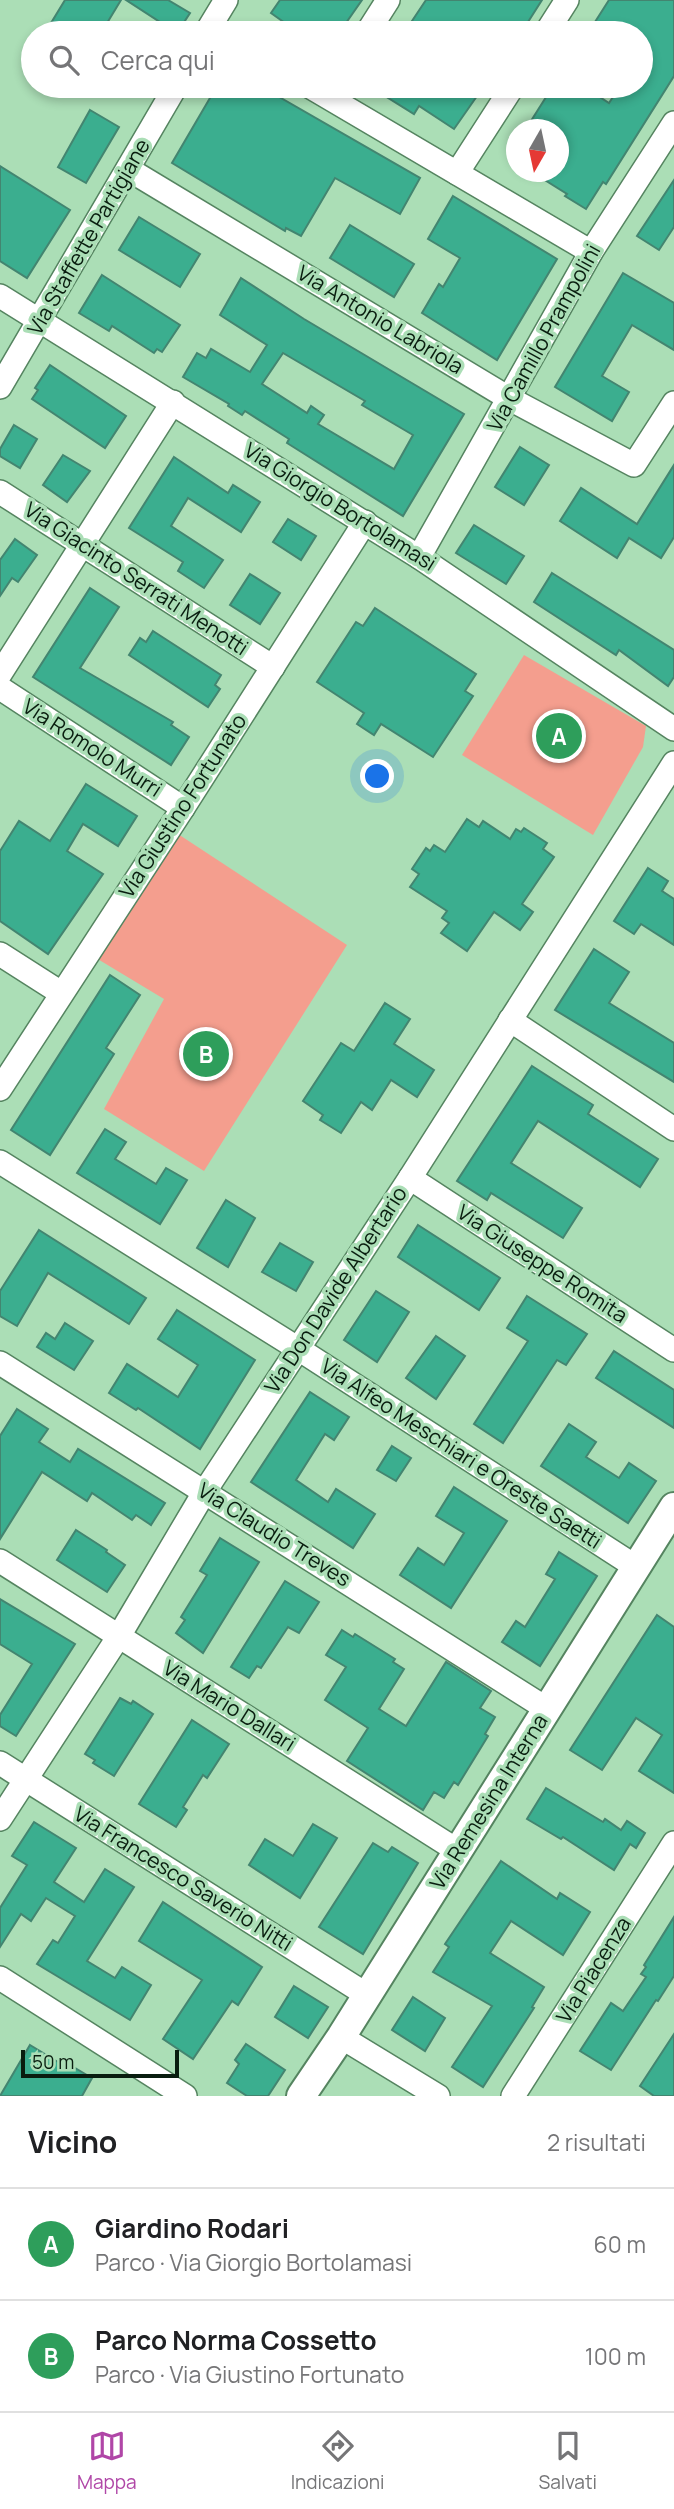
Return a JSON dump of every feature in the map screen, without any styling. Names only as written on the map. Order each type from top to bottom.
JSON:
[{"type":"street","points":[[217,21],[226,0]]},
{"type":"street","points":[[375,21],[388,0]]},
{"type":"street","points":[[554,21],[567,0]]},
{"type":"street","name":"Via Staffette Partigiane","points":[[0,387],[169,98]]},
{"type":"street","points":[[337,98],[591,253]]},
{"type":"street","points":[[457,173],[505,98]]},
{"type":"street","name":"Via Camillo Prampolini","points":[[419,557],[591,253],[674,123]]},
{"type":"street","name":"Via Antonio Labriola","points":[[128,169],[510,399],[634,466],[674,403]]},
{"type":"street","name":"Via Giorgio Bortolamasi","points":[[0,296],[365,522],[674,729]]},
{"type":"street","points":[[0,674],[173,402]]},
{"type":"street","name":"Via Giacinto Serrati Menotti","points":[[0,492],[273,667]]},
{"type":"street","name":"Via Giustino Fortunato","points":[[0,1089],[365,522]]},
{"type":"street","name":"Via Romolo Murri","points":[[0,688],[183,808]]},
{"type":"street","name":"Via Don Davide Albertario","points":[[0,1819],[120,1636],[205,1491],[410,1178],[674,763]]},
{"type":"street","points":[[0,954],[61,993]]},
{"type":"street","points":[[510,1020],[674,1129]]},
{"type":"street","name":"Via Alfeo Meschiari e Oreste Saetti","points":[[0,1162],[297,1348],[636,1567]]},
{"type":"street","name":"Via Giuseppe Romita","points":[[410,1178],[674,1350]]},
{"type":"street","name":"Via Claudio Treves","points":[[0,1363],[547,1709]]},
{"type":"street","name":"Via Remesina Interna","points":[[301,2096],[673,1512]]},
{"type":"street","name":"Via Mario Dallari","points":[[0,1561],[458,1851]]},
{"type":"street","name":"Via Francesco Saverio Nitti","points":[[0,1763],[366,1995]]},
{"type":"street","name":"Via Piacenza","points":[[513,2096],[674,1843]]},
{"type":"street","points":[[0,1978],[185,2096]]},
{"type":"street","points":[[341,2037],[438,2096]]},
{"type":"shaded area","points":[[524,655],[646,726],[643,747],[593,835],[462,755]]},
{"type":"shaded area","points":[[178,834],[347,945],[204,1171],[104,1109],[164,999],[96,958]]},
{"type":"building","points":[[65,0],[121,0],[108,21],[52,21]]},
{"type":"building","points":[[126,0],[168,0],[190,13],[185,21],[158,21]]},
{"type":"building","points":[[280,0],[362,0],[347,21],[282,21],[271,13]]},
{"type":"building","points":[[426,0],[542,0],[529,21],[412,21]]},
{"type":"building","points":[[609,0],[674,0],[674,76],[606,184],[603,182],[586,209],[548,182],[569,182],[569,119],[532,119],[545,98],[601,98],[609,103],[612,98],[653,98],[653,21],[596,21]]},
{"type":"building","points":[[210,98],[281,98],[420,178],[400,214],[335,178],[301,236],[286,228],[285,231],[172,163]]},
{"type":"building","points":[[388,98],[476,98],[454,129],[419,106],[414,114]]},
{"type":"building","points":[[90,110],[119,127],[86,183],[58,167]]},
{"type":"building","points":[[0,166],[70,210],[27,278],[0,261]]},
{"type":"building","points":[[674,180],[674,227],[659,250],[637,236]]},
{"type":"building","points":[[453,196],[557,259],[497,360],[422,313],[439,284],[443,287],[460,258],[428,239]]},
{"type":"building","points":[[139,217],[200,254],[180,287],[119,250]]},
{"type":"building","points":[[350,225],[414,264],[394,297],[330,258]]},
{"type":"building","points":[[623,273],[674,303],[674,350],[632,325],[602,376],[629,392],[612,421],[555,387]]},
{"type":"building","points":[[102,275],[180,325],[162,352],[157,349],[154,353],[112,326],[109,331],[79,313]]},
{"type":"building","points":[[241,278],[304,319],[464,414],[403,516],[287,443],[289,439],[245,411],[242,415],[228,406],[229,404],[183,377],[197,353],[206,358],[211,349],[250,372],[267,345],[220,315]],"holes":[[[283,353],[365,401],[362,405],[413,435],[394,469],[318,424],[324,415],[311,406],[307,413],[262,384]]]},
{"type":"building","points":[[50,365],[126,416],[105,448],[32,399],[38,390],[35,388]]},
{"type":"building","points":[[14,425],[37,439],[20,468],[0,456],[0,449]]},
{"type":"building","points":[[520,447],[549,465],[524,505],[495,487]]},
{"type":"building","points":[[63,455],[90,471],[67,502],[43,485]]},
{"type":"building","points":[[174,457],[228,493],[233,485],[260,502],[241,532],[188,498],[171,526],[223,560],[204,588],[178,571],[183,562],[129,528]]},
{"type":"building","points":[[674,465],[674,537],[661,558],[629,538],[617,558],[560,521],[581,488],[637,524]]},
{"type":"building","points":[[288,519],[316,536],[301,560],[273,542]]},
{"type":"building","points":[[474,525],[524,556],[506,584],[456,553]]},
{"type":"building","points":[[15,539],[37,555],[18,582],[12,578],[0,596],[0,560]]},
{"type":"building","points":[[552,573],[674,650],[674,677],[668,686],[619,650],[616,655],[534,602]]},
{"type":"building","points":[[250,574],[280,593],[260,624],[230,605]]},
{"type":"building","points":[[90,588],[119,607],[80,668],[173,722],[171,725],[189,737],[171,765],[33,677]]},
{"type":"building","points":[[375,608],[476,674],[465,691],[473,696],[433,757],[381,724],[374,735],[357,724],[364,713],[317,682],[356,622],[363,626]]},
{"type":"building","points":[[153,631],[221,675],[215,685],[220,689],[208,707],[129,655],[140,638],[146,642]]},
{"type":"building","points":[[86,784],[137,816],[118,846],[83,824],[67,851],[103,874],[48,954],[0,921],[0,851],[19,821],[50,841]]},
{"type":"building","points":[[467,819],[479,827],[483,821],[510,839],[516,829],[521,832],[524,828],[547,843],[543,849],[554,857],[522,904],[533,912],[520,930],[494,912],[467,951],[441,933],[449,923],[442,918],[447,911],[410,887],[419,874],[412,869],[426,848],[430,851],[434,845],[445,852]]},
{"type":"building","points":[[648,868],[668,881],[662,891],[674,899],[674,945],[641,924],[634,934],[614,921]]},
{"type":"building","points":[[594,949],[629,972],[609,1003],[674,1043],[674,1082],[555,1010]]},
{"type":"building","points":[[110,975],[140,995],[106,1048],[114,1054],[50,1155],[11,1130]]},
{"type":"building","points":[[385,1003],[410,1019],[394,1044],[434,1070],[417,1097],[391,1080],[372,1110],[361,1102],[341,1133],[320,1120],[323,1115],[303,1101],[341,1043],[354,1051]]},
{"type":"building","points":[[532,1066],[593,1105],[588,1114],[658,1159],[640,1187],[538,1121],[511,1163],[582,1208],[563,1238],[491,1193],[487,1200],[457,1181]]},
{"type":"building","points":[[105,1129],[126,1142],[115,1159],[156,1184],[166,1168],[187,1180],[160,1224],[77,1173]]},
{"type":"building","points":[[226,1200],[255,1218],[228,1267],[197,1248]]},
{"type":"building","points":[[418,1225],[500,1278],[479,1310],[398,1257]]},
{"type":"building","points":[[39,1230],[146,1298],[129,1324],[48,1273],[17,1326],[0,1316],[0,1291]]},
{"type":"building","points":[[280,1243],[313,1262],[296,1291],[262,1272]]},
{"type":"building","points":[[376,1291],[409,1312],[377,1362],[344,1340]]},
{"type":"building","points":[[527,1296],[587,1334],[566,1365],[557,1360],[503,1443],[474,1424],[528,1341],[507,1328]]},
{"type":"building","points":[[177,1310],[255,1360],[200,1449],[138,1408],[136,1410],[109,1393],[127,1364],[178,1397],[198,1365],[158,1339]]},
{"type":"building","points":[[65,1323],[93,1341],[74,1370],[37,1347],[46,1333],[55,1339]]},
{"type":"building","points":[[436,1336],[465,1356],[436,1399],[406,1378]]},
{"type":"building","points":[[614,1351],[674,1390],[674,1428],[596,1378]]},
{"type":"building","points":[[310,1392],[349,1417],[334,1440],[325,1434],[296,1480],[328,1502],[336,1489],[375,1514],[353,1548],[251,1482]]},
{"type":"building","points":[[17,1409],[48,1429],[39,1442],[70,1462],[78,1449],[165,1503],[151,1525],[136,1515],[132,1520],[92,1493],[87,1501],[42,1472],[0,1539],[0,1436]]},
{"type":"building","points":[[569,1424],[596,1442],[586,1457],[619,1478],[629,1463],[656,1481],[628,1523],[541,1466]]},
{"type":"building","points":[[392,1446],[411,1458],[396,1481],[377,1470]]},
{"type":"building","points":[[454,1487],[507,1521],[451,1608],[400,1575],[418,1548],[444,1565],[464,1533],[436,1516]]},
{"type":"building","points":[[76,1530],[125,1565],[107,1592],[57,1560]]},
{"type":"building","points":[[220,1538],[259,1562],[203,1653],[176,1633],[185,1620],[181,1617],[207,1575],[200,1571]]},
{"type":"building","points":[[559,1552],[597,1576],[540,1666],[502,1642],[516,1621],[525,1627],[555,1579],[546,1574]]},
{"type":"building","points":[[285,1581],[319,1602],[299,1633],[288,1627],[261,1668],[257,1666],[249,1678],[231,1667]]},
{"type":"building","points":[[0,1599],[75,1644],[16,1736],[0,1726],[0,1715],[32,1664],[0,1644]]},
{"type":"building","points":[[657,1615],[674,1627],[674,1793],[639,1771],[662,1735],[636,1718],[602,1770],[570,1750]]},
{"type":"building","points":[[342,1630],[353,1637],[355,1634],[395,1659],[393,1662],[404,1669],[379,1709],[406,1726],[446,1662],[491,1691],[480,1708],[495,1717],[485,1734],[488,1736],[458,1785],[454,1782],[444,1798],[434,1792],[423,1810],[347,1761],[368,1728],[325,1700],[346,1667],[326,1655]]},
{"type":"building","points":[[120,1698],[131,1704],[133,1701],[153,1714],[114,1776],[93,1763],[95,1760],[85,1754]]},
{"type":"building","points":[[192,1720],[229,1744],[207,1778],[203,1775],[183,1807],[187,1810],[176,1827],[139,1804]]},
{"type":"building","points":[[546,1788],[603,1822],[605,1819],[621,1830],[627,1821],[645,1833],[636,1848],[630,1844],[614,1870],[563,1837],[561,1839],[527,1819]]},
{"type":"building","points":[[34,1822],[76,1848],[54,1882],[84,1902],[105,1869],[134,1887],[87,1961],[115,1978],[122,1967],[151,1985],[130,2020],[37,1964],[53,1940],[58,1943],[75,1916],[46,1898],[31,1921],[21,1914],[0,1947],[0,1908],[27,1865],[12,1856]]},
{"type":"building","points":[[313,1824],[337,1838],[300,1898],[249,1865],[265,1839],[293,1856]]},
{"type":"building","points":[[373,1843],[388,1852],[392,1847],[418,1863],[363,1954],[319,1927]]},
{"type":"building","points":[[501,1861],[557,1899],[560,1893],[590,1912],[563,1955],[511,1921],[490,1953],[544,1987],[532,2007],[534,2008],[483,2087],[452,2067],[492,2006],[433,1972],[449,1947],[445,1944]]},
{"type":"building","points":[[163,1902],[262,1967],[238,2005],[232,2001],[193,2059],[163,2039],[202,1980],[139,1941]]},
{"type":"building","points":[[674,1917],[674,1976],[611,2070],[580,2051],[611,2003],[623,2011],[646,1977],[641,1974],[646,1967],[644,1965]]},
{"type":"building","points":[[294,1986],[328,2007],[308,2038],[275,2017]]},
{"type":"building","points":[[413,1997],[445,2018],[425,2051],[392,2030]]},
{"type":"building","points":[[674,2034],[674,2096],[654,2096],[640,2086]]},
{"type":"building","points":[[246,2044],[285,2070],[268,2096],[247,2096],[227,2083],[239,2064],[235,2060]]},
{"type":"building","points":[[30,2045],[63,2065],[65,2062],[92,2078],[82,2096],[0,2096]]},
{"type":"place","name":"Giardino Rodari","points":[[559,736]]},
{"type":"place","name":"Parco Norma Cossetto","points":[[206,1054]]}]
